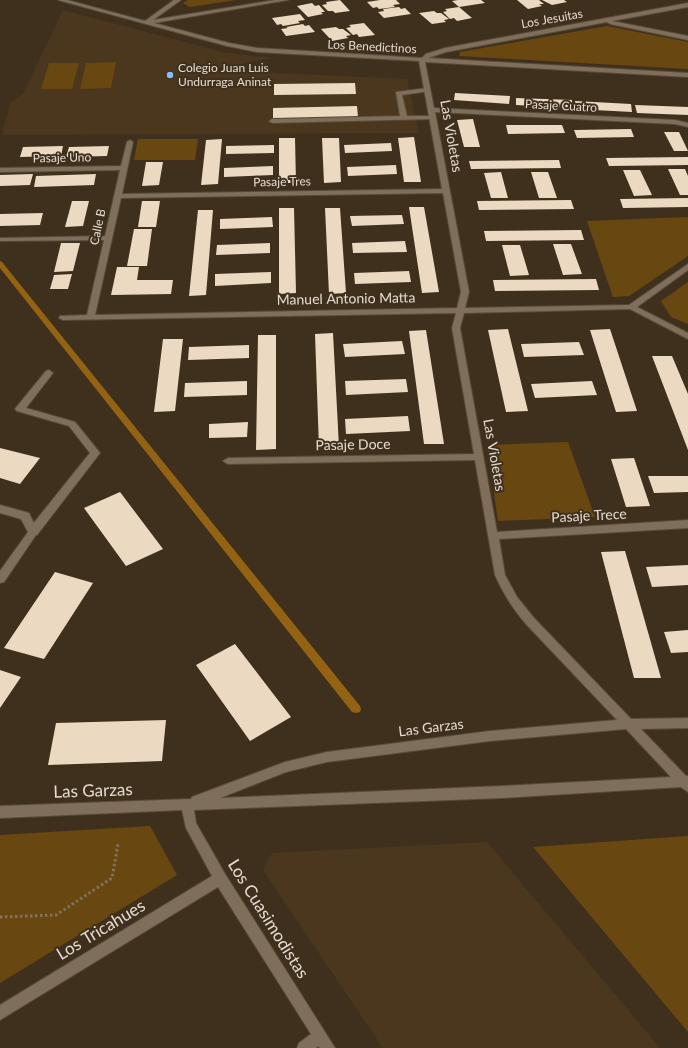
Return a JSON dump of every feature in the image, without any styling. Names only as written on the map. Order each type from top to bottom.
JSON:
[{"type":"street","name":"Los Benedictinos","points":[[60,0],[229,45],[257,50],[688,76]]},
{"type":"street","points":[[146,23],[178,0]]},
{"type":"street","points":[[146,23],[284,0]]},
{"type":"street","points":[[675,1],[688,4]]},
{"type":"street","name":"Los Jesuitas","points":[[422,61],[428,55],[438,51],[688,4]]},
{"type":"street","points":[[604,20],[688,38]]},
{"type":"street","name":"Las Violetas","points":[[422,61],[465,292],[456,328],[500,575],[507,591],[518,607],[687,783]]},
{"type":"street","points":[[404,118],[398,93],[428,90]]},
{"type":"street","name":"Pasaje Cuatro","points":[[272,121],[404,118],[432,114],[675,122],[688,125]]},
{"type":"street","name":"Calle B","points":[[90,318],[130,142]]},
{"type":"street","name":"Pasaje Uno","points":[[0,170],[124,168]]},
{"type":"street","name":"Pasaje Tres","points":[[117,196],[446,190]]},
{"type":"street","points":[[3,240],[108,238]]},
{"type":"street","points":[[631,307],[688,266]]},
{"type":"street","name":"Manuel Antonio Matta","points":[[63,318],[631,307],[688,336]]},
{"type":"street","points":[[0,579],[33,532],[95,453],[72,424],[20,409],[49,373]]},
{"type":"street","name":"Pasaje Doce","points":[[228,461],[479,458]]},
{"type":"street","points":[[0,509],[25,516],[33,532]]},
{"type":"street","name":"Pasaje Trece","points":[[493,536],[688,524]]},
{"type":"street","name":"Las Garzas","points":[[186,804],[285,767],[327,757],[490,736],[629,724],[688,723]]},
{"type":"street","name":"Las Garzas","points":[[0,812],[687,783]]},
{"type":"street","name":"Los Cuasimodistas","points":[[186,804],[190,824],[220,878],[324,1042]]},
{"type":"street","name":"Los Tricahues","points":[[0,1013],[220,878]]},
{"type":"street","points":[[304,1048],[324,1042]]},
{"type":"path","points":[[0,917],[56,916],[112,878],[118,844]]},
{"type":"shaded area","points":[[188,0],[236,0],[190,7],[183,3]]},
{"type":"shaded area","name":"Colegio Juan Luis Undurraga Aninat","points":[[63,10],[222,52],[270,58],[210,70],[407,79],[419,133],[2,135],[10,103],[23,94]]},
{"type":"shaded area","points":[[607,26],[688,42],[688,69],[459,56],[460,52]]},
{"type":"shaded area","points":[[116,62],[111,88],[80,89],[86,63]]},
{"type":"shaded area","points":[[49,63],[79,63],[72,89],[41,89]]},
{"type":"shaded area","points":[[138,139],[198,139],[195,160],[134,160]]},
{"type":"shaded area","points":[[688,217],[688,256],[629,296],[613,297],[587,221]]},
{"type":"shaded area","points":[[688,282],[688,324],[671,317],[661,301]]},
{"type":"shaded area","points":[[568,442],[595,517],[498,521],[487,445]]},
{"type":"shaded area","points":[[150,826],[177,875],[0,983],[0,835]]},
{"type":"shaded area","points":[[688,836],[688,1032],[533,847]]},
{"type":"shaded area","points":[[487,842],[660,1048],[383,1048],[263,870],[272,853]]},
{"type":"building","points":[[340,0],[350,11],[335,13],[333,11],[328,11],[322,5],[327,4],[326,2]]},
{"type":"building","points":[[396,0],[400,4],[393,5],[395,7],[379,9],[377,7],[373,8],[367,2]]},
{"type":"building","points":[[481,0],[485,3],[459,7],[452,1]]},
{"type":"building","points":[[517,0],[539,0],[544,4],[539,4],[542,6],[528,9]]},
{"type":"building","points":[[542,0],[564,0],[567,2],[552,5]]},
{"type":"building","points":[[312,3],[315,6],[319,5],[325,12],[321,12],[323,14],[308,17],[297,6]]},
{"type":"building","points":[[399,7],[401,9],[405,8],[411,14],[384,18],[378,12],[384,11],[383,9]]},
{"type":"building","points":[[459,7],[472,18],[457,21],[454,18],[450,19],[443,12],[447,11],[445,9]]},
{"type":"building","points":[[434,11],[441,13],[449,19],[444,20],[446,22],[432,24],[419,13]]},
{"type":"building","points":[[300,14],[305,20],[298,21],[300,23],[283,26],[281,24],[277,25],[272,18]]},
{"type":"building","points":[[364,23],[375,35],[359,37],[357,34],[353,35],[346,28],[351,27],[349,25]]},
{"type":"building","points":[[303,24],[305,26],[309,25],[315,32],[286,36],[281,29],[288,28],[286,27]]},
{"type":"building","points":[[336,27],[343,29],[351,35],[346,36],[348,38],[332,41],[321,29]]},
{"type":"building","points":[[355,83],[356,94],[274,95],[274,84]]},
{"type":"building","points":[[455,93],[510,96],[509,104],[454,100]]},
{"type":"building","points":[[516,98],[572,100],[572,108],[516,105]]},
{"type":"building","points":[[575,101],[631,104],[632,112],[575,109]]},
{"type":"building","points":[[635,105],[688,107],[688,115],[637,113]]},
{"type":"building","points":[[357,106],[358,117],[273,119],[273,108]]},
{"type":"building","points":[[473,119],[480,147],[464,147],[457,120]]},
{"type":"building","points":[[506,125],[562,125],[565,133],[508,134]]},
{"type":"building","points":[[631,129],[634,137],[577,138],[574,130]]},
{"type":"building","points":[[664,132],[679,132],[688,151],[674,151]]},
{"type":"building","points":[[414,137],[421,182],[404,182],[398,138]]},
{"type":"building","points":[[279,138],[295,138],[296,183],[279,183]]},
{"type":"building","points":[[322,138],[339,138],[341,182],[324,183]]},
{"type":"building","points":[[222,139],[218,184],[201,185],[206,140]]},
{"type":"building","points":[[391,143],[392,151],[345,153],[344,145]]},
{"type":"building","points":[[274,145],[274,153],[226,154],[226,146]]},
{"type":"building","points":[[63,146],[61,156],[20,157],[23,147]]},
{"type":"building","points":[[109,146],[107,156],[66,157],[69,147]]},
{"type":"building","points":[[688,157],[688,165],[609,166],[606,158]]},
{"type":"building","points":[[559,160],[561,168],[471,169],[469,161]]},
{"type":"building","points":[[146,162],[163,162],[159,185],[142,186]]},
{"type":"building","points":[[396,165],[397,174],[348,176],[347,167]]},
{"type":"building","points":[[273,166],[273,175],[224,177],[224,168]]},
{"type":"building","points":[[668,169],[685,169],[688,176],[688,195],[680,195]]},
{"type":"building","points":[[623,170],[640,170],[652,195],[634,196]]},
{"type":"building","points":[[501,172],[508,198],[491,198],[484,173]]},
{"type":"building","points":[[531,172],[548,172],[557,198],[539,198]]},
{"type":"building","points":[[33,174],[30,185],[0,186],[0,175]]},
{"type":"building","points":[[96,174],[94,185],[34,187],[36,176]]},
{"type":"building","points":[[688,198],[688,207],[623,208],[620,199]]},
{"type":"building","points":[[571,200],[574,209],[479,210],[477,201]]},
{"type":"building","points":[[72,201],[89,201],[83,226],[65,227]]},
{"type":"building","points":[[142,201],[160,201],[156,227],[138,227]]},
{"type":"building","points":[[409,207],[424,207],[439,292],[422,293]]},
{"type":"building","points":[[279,208],[294,208],[296,293],[279,294]]},
{"type":"building","points":[[325,208],[340,208],[346,293],[329,294]]},
{"type":"building","points":[[198,210],[213,210],[206,295],[189,296]]},
{"type":"building","points":[[43,213],[40,225],[0,226],[0,214]]},
{"type":"building","points":[[402,215],[404,224],[352,226],[350,216]]},
{"type":"building","points":[[272,217],[273,227],[220,229],[220,219]]},
{"type":"building","points":[[134,229],[152,229],[147,266],[127,266]]},
{"type":"building","points":[[581,230],[584,240],[486,241],[484,231]]},
{"type":"building","points":[[405,241],[407,252],[353,253],[352,243]]},
{"type":"building","points":[[61,243],[80,243],[73,271],[54,272]]},
{"type":"building","points":[[270,243],[270,253],[216,255],[217,245]]},
{"type":"building","points":[[553,244],[571,244],[582,274],[563,275]]},
{"type":"building","points":[[502,245],[520,245],[529,275],[510,276]]},
{"type":"building","points":[[117,267],[139,267],[137,280],[173,280],[171,294],[111,295]]},
{"type":"building","points":[[409,271],[411,282],[355,284],[354,273]]},
{"type":"building","points":[[271,272],[271,283],[215,286],[215,274]]},
{"type":"building","points":[[72,274],[68,289],[50,289],[54,275]]},
{"type":"building","points":[[596,279],[599,290],[495,291],[493,280]]},
{"type":"building","points":[[508,329],[528,411],[506,412],[488,330]]},
{"type":"building","points":[[610,329],[637,411],[616,412],[590,330]]},
{"type":"building","points":[[426,330],[444,444],[424,444],[409,331]]},
{"type":"building","points":[[333,333],[339,447],[319,448],[315,334]]},
{"type":"building","points":[[258,335],[276,335],[276,449],[256,450]]},
{"type":"building","points":[[163,339],[183,339],[175,411],[154,412]]},
{"type":"building","points":[[402,341],[405,354],[345,357],[343,344]]},
{"type":"building","points":[[579,342],[584,355],[524,357],[521,344]]},
{"type":"building","points":[[249,345],[249,358],[188,360],[189,347]]},
{"type":"building","points":[[652,356],[672,356],[688,394],[688,450]]},
{"type":"building","points":[[406,379],[408,392],[346,395],[345,381]]},
{"type":"building","points":[[247,381],[247,395],[184,397],[185,383]]},
{"type":"building","points":[[592,381],[597,395],[535,398],[531,384]]},
{"type":"building","points":[[408,416],[410,431],[346,434],[345,419]]},
{"type":"building","points":[[248,422],[247,437],[209,438],[209,424]]},
{"type":"building","points":[[0,448],[40,458],[20,484],[0,478]]},
{"type":"building","points":[[634,458],[650,506],[626,507],[611,459]]},
{"type":"building","points":[[648,476],[688,476],[688,492],[654,493]]},
{"type":"building","points":[[120,492],[163,549],[126,566],[84,508]]},
{"type":"building","points":[[625,551],[661,678],[634,678],[601,552]]},
{"type":"building","points":[[688,565],[688,585],[652,587],[646,567]]},
{"type":"building","points":[[55,572],[93,583],[44,659],[4,648]]},
{"type":"building","points":[[688,630],[688,652],[671,653],[664,632]]},
{"type":"building","points":[[235,644],[291,717],[250,741],[196,665]]},
{"type":"building","points":[[0,670],[21,677],[0,708]]},
{"type":"building","points":[[166,720],[162,761],[48,765],[56,723]]},
{"type":"waterway","points":[[0,263],[356,709]]},
{"type":"place","name":"Colegio Juan Luis Undurraga Aninat","points":[[170,75]]}]
